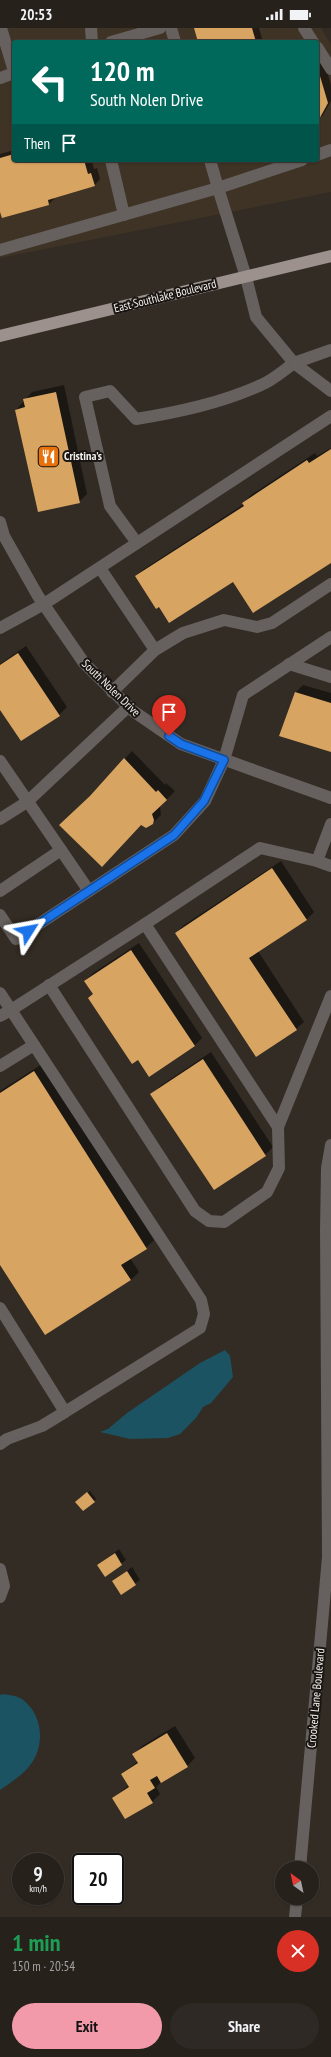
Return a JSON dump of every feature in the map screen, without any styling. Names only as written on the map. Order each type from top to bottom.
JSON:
[{"type":"main road","name":"East Southlake Boulevard","points":[[0,336],[331,256]]},
{"type":"street","points":[[1,28],[12,65]]},
{"type":"street","points":[[91,28],[92,40]]},
{"type":"street","points":[[118,40],[160,28]]},
{"type":"street","points":[[170,28],[174,40]]},
{"type":"street","points":[[304,28],[312,40]]},
{"type":"street","points":[[319,50],[331,69]]},
{"type":"street","points":[[0,78],[12,73]]},
{"type":"street","points":[[319,154],[331,150]]},
{"type":"street","points":[[111,162],[124,215]]},
{"type":"street","points":[[211,162],[246,276],[256,317],[294,363],[331,391]]},
{"type":"street","points":[[0,250],[218,188],[296,162]]},
{"type":"street","points":[[137,543],[110,506],[85,397],[110,391],[136,419],[195,409],[262,385],[294,363],[331,350]]},
{"type":"street","points":[[0,628],[44,604],[331,416]]},
{"type":"street","name":"South Nolen Drive","points":[[0,522],[4,536],[44,604],[84,663],[128,707],[181,744],[331,798]]},
{"type":"street","points":[[100,568],[154,650]]},
{"type":"street","points":[[112,692],[154,650],[183,633],[224,620],[257,626],[272,623],[331,584]]},
{"type":"street","points":[[0,915],[16,939],[174,835],[204,801],[224,760],[242,695],[331,637]]},
{"type":"street","points":[[289,664],[331,677]]},
{"type":"street","points":[[0,819],[27,802],[128,707]]},
{"type":"street","points":[[0,761],[89,891]]},
{"type":"street","points":[[317,861],[331,824]]},
{"type":"street","points":[[0,1016],[145,924],[260,848],[317,861],[331,866]]},
{"type":"street","points":[[0,891],[61,850]]},
{"type":"street","points":[[145,924],[278,1127]]},
{"type":"street","points":[[49,985],[195,1211],[209,1221],[224,1222],[267,1192],[279,1168],[278,1127],[331,996]]},
{"type":"street","points":[[0,993],[200,1300],[204,1314],[200,1328],[42,1426],[7,1439],[0,1444]]},
{"type":"street","points":[[0,1066],[34,1045]]},
{"type":"street","name":"Crooked Lane Boulevard","points":[[301,1861],[328,1557],[326,1230],[327,1168],[331,1145]]},
{"type":"street","points":[[0,1308],[65,1412]]},
{"type":"street","points":[[0,1569],[4,1586],[0,1597]]},
{"type":"street","points":[[321,1633],[331,1641]]},
{"type":"street","points":[[295,1917],[296,1905]]},
{"type":"shaded area","points":[[0,28],[321,28],[331,45],[331,192],[0,258]]},
{"type":"water","points":[[225,1350],[230,1356],[233,1377],[211,1403],[203,1407],[196,1418],[180,1434],[168,1438],[130,1439],[100,1432],[108,1429],[127,1413],[200,1363]]},
{"type":"water","points":[[4,1694],[22,1699],[35,1714],[40,1732],[40,1742],[33,1761],[27,1769],[0,1790],[0,1695]]},
{"type":"building","points":[[194,28],[252,28],[255,40],[197,40]]},
{"type":"building","points":[[319,73],[328,103],[319,119]]},
{"type":"building","points":[[12,155],[12,162],[85,162],[88,174],[91,173],[95,186],[48,200],[49,205],[2,218],[0,212],[0,158]]},
{"type":"building","name":"Cristina's","points":[[56,392],[80,503],[38,512],[15,410],[25,407],[23,399]]},
{"type":"building","points":[[331,449],[331,563],[253,613],[233,582],[169,623],[159,607],[156,609],[135,576],[244,506],[242,503],[307,460],[309,463]]},
{"type":"building","points":[[18,653],[60,716],[21,741],[0,710],[0,665]]},
{"type":"building","points":[[295,692],[331,703],[331,752],[279,736]]},
{"type":"building","points":[[124,758],[156,792],[158,790],[167,800],[152,814],[154,820],[153,824],[146,828],[141,825],[102,867],[59,825],[90,796]]},
{"type":"building","points":[[272,868],[307,920],[249,958],[297,1030],[256,1057],[175,933]]},
{"type":"building","points":[[131,950],[195,1046],[149,1077],[138,1060],[132,1064],[88,998],[93,994],[84,981]]},
{"type":"building","points":[[203,1059],[266,1156],[214,1190],[150,1094]]},
{"type":"building","points":[[34,1071],[147,1249],[121,1265],[131,1280],[45,1335],[0,1265],[0,1093]]},
{"type":"building","points":[[87,1492],[95,1502],[83,1511],[75,1502]]},
{"type":"building","points":[[115,1553],[122,1565],[105,1577],[97,1565]]},
{"type":"building","points":[[127,1571],[136,1585],[121,1595],[112,1581]]},
{"type":"building","points":[[167,1733],[188,1767],[161,1783],[157,1776],[150,1780],[155,1788],[147,1793],[153,1803],[125,1819],[112,1798],[129,1787],[121,1774],[138,1763],[132,1754]]},
{"type":"place","name":"Cristina's","points":[[48,456]]},
{"type":"route","points":[[28,931],[174,835],[204,801],[224,760],[181,744],[169,736]]}]
